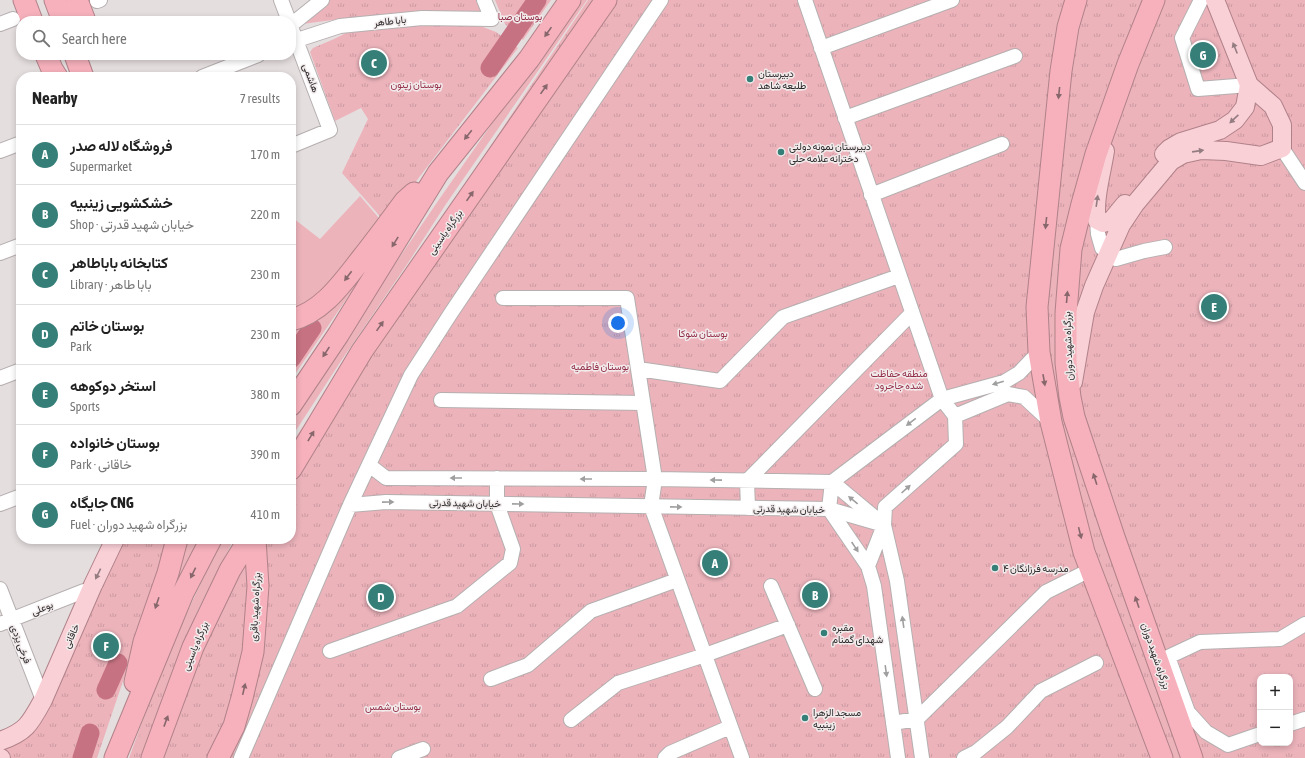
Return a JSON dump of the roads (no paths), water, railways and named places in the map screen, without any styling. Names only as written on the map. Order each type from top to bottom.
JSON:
[{"type":"highway","points":[[23,16],[24,0]]},
{"type":"highway","points":[[36,0],[41,16]]},
{"type":"highway","points":[[55,0],[61,16]]},
{"type":"highway","points":[[87,16],[92,0]]},
{"type":"highway","points":[[296,398],[338,335],[438,173],[529,59],[570,0]]},
{"type":"highway","name":"بزرگراه یاسینی","points":[[296,461],[362,351],[606,0]]},
{"type":"highway","points":[[1076,0],[1068,26],[1061,71],[1037,307],[1039,352],[1051,422],[1084,552],[1162,758]]},
{"type":"highway","points":[[1061,71],[1087,0]]},
{"type":"highway","points":[[1128,64],[1144,0]]},
{"type":"highway","name":"بزرگراه شهید دوران","points":[[1154,0],[1128,64],[1096,154],[1071,249],[1066,312],[1066,363],[1074,417],[1114,537],[1192,758]]},
{"type":"highway","points":[[48,60],[54,72]]},
{"type":"highway","points":[[59,60],[64,72]]},
{"type":"highway","points":[[77,60],[80,72]]},
{"type":"highway","points":[[89,60],[90,72]]},
{"type":"highway","points":[[296,319],[320,305],[340,286],[405,201],[438,173]]},
{"type":"highway","points":[[123,736],[144,642],[168,573],[176,544]]},
{"type":"highway","points":[[115,758],[183,593],[209,544]]},
{"type":"highway","name":"بزرگراه یاسینی","points":[[152,758],[193,647],[230,570],[246,544]]},
{"type":"highway","name":"بزرگراه شهید باقری","points":[[218,758],[234,726],[253,652],[258,586],[255,544]]},
{"type":"main road","points":[[1070,397],[1085,312],[1108,253],[1121,225],[1135,204],[1171,161],[1183,154],[1201,150],[1226,151],[1261,156],[1282,148],[1282,125],[1273,106],[1249,85],[1215,0]]},
{"type":"main road","points":[[1113,108],[1095,214],[1097,220],[1103,223],[1111,221],[1169,149],[1181,142],[1220,130],[1235,120],[1245,107],[1249,85]]},
{"type":"main road","name":"خاقانی","points":[[0,742],[23,731],[34,717],[113,544]]},
{"type":"main road","points":[[226,758],[231,747],[234,726]]},
{"type":"street","points":[[281,0],[287,16]]},
{"type":"street","points":[[296,22],[322,0]]},
{"type":"street","name":"بابا طاهر","points":[[296,40],[340,26],[422,18],[492,19],[484,0]]},
{"type":"street","points":[[241,758],[350,505],[411,375],[450,313],[661,0]]},
{"type":"street","points":[[805,0],[942,399],[955,416],[956,444],[886,508],[884,525],[868,566]]},
{"type":"street","points":[[821,48],[952,0]]},
{"type":"street","points":[[1201,0],[1182,38],[1198,88],[1249,85]]},
{"type":"street","points":[[0,24],[16,21]]},
{"type":"street","name":"هاشمی","points":[[296,46],[330,130],[296,144]]},
{"type":"street","points":[[845,118],[1014,56]]},
{"type":"street","points":[[215,72],[245,60]]},
{"type":"street","points":[[871,195],[1002,144]]},
{"type":"street","points":[[0,151],[16,145]]},
{"type":"street","points":[[1282,148],[1305,183]]},
{"type":"street","points":[[1097,220],[1098,234],[1102,248],[1116,259],[1165,247]]},
{"type":"street","points":[[0,253],[16,247]]},
{"type":"street","points":[[638,369],[720,381],[783,317],[899,276]]},
{"type":"street","points":[[503,298],[627,298],[655,479],[651,506],[742,758]]},
{"type":"street","points":[[748,508],[747,481],[912,313]]},
{"type":"street","points":[[368,465],[386,478],[655,479],[832,482],[942,399],[1004,382],[1019,373],[1039,352]]},
{"type":"street","points":[[0,378],[16,372]]},
{"type":"street","points":[[955,416],[1008,394],[1024,397],[1051,422]]},
{"type":"street","points":[[441,400],[643,403]]},
{"type":"street","points":[[330,651],[457,606],[510,563],[513,550],[497,504],[497,478]]},
{"type":"street","points":[[832,482],[829,509],[868,566],[874,586],[898,758]]},
{"type":"street","points":[[832,482],[884,525],[897,581],[922,758]]},
{"type":"street","points":[[0,504],[16,498]]},
{"type":"street","name":"خیابان شهید قدرتی","points":[[350,505],[386,502],[829,509],[884,525]]},
{"type":"street","points":[[893,723],[916,719],[1046,592],[1082,574]]},
{"type":"street","points":[[490,679],[528,665],[591,612],[677,580]]},
{"type":"street","points":[[771,586],[815,690]]},
{"type":"street","name":"فرخی یزدی","points":[[0,589],[6,622],[43,700]]},
{"type":"street","name":"بوعلی","points":[[6,622],[84,591]]},
{"type":"street","points":[[1257,735],[1228,746],[1206,732],[1188,712],[1168,657],[1200,642],[1280,639],[1305,624]]},
{"type":"street","points":[[571,720],[618,683],[705,655],[788,625]]},
{"type":"street","points":[[964,758],[976,752],[1007,727],[1041,690],[1096,663]]},
{"type":"street","points":[[1293,723],[1305,719]]},
{"type":"street","points":[[665,758],[670,753],[730,727]]},
{"type":"street","points":[[399,758],[423,749]]},
{"type":"waterway","points":[[490,68],[537,0]]},
{"type":"waterway","points":[[296,352],[312,328]]},
{"type":"waterway","points":[[106,690],[118,663]]},
{"type":"waterway","points":[[82,758],[90,733]]},
{"type":"place","name":"جایگاه CNG","points":[[1203,55]]},
{"type":"place","name":"کتابخانه باباطاهر","points":[[374,63]]},
{"type":"place","name":"دبیرستان طلیعه شاهد","points":[[750,79]]},
{"type":"place","name":"دبیرستان نمونه دولتی دخترانه علامه حلی","points":[[781,152]]},
{"type":"place","name":"استخر دوکوهه","points":[[1214,307]]},
{"type":"place","name":"فروشگاه لاله صدر","points":[[715,563]]},
{"type":"place","name":"مدرسه فرزانگان ۴","points":[[995,568]]},
{"type":"place","name":"خشکشویی زینبیه","points":[[815,595]]},
{"type":"place","name":"بوستان خاتم","points":[[381,597]]},
{"type":"place","name":"مقبره شهدای گمنام","points":[[824,633]]},
{"type":"place","name":"بوستان خانواده","points":[[106,646]]},
{"type":"place","name":"مسجد الزهرا زینبیه","points":[[805,718]]},
{"type":"park label","name":"بوستان صبا","points":[[520,16]]},
{"type":"park label","name":"بوستان زیتون","points":[[416,84]]},
{"type":"park label","name":"بوستان شوکا","points":[[703,333]]},
{"type":"park label","name":"بوستان فاطمیه","points":[[600,366]]},
{"type":"park label","name":"منطقه حفاظت شده جاجرود","points":[[899,378]]},
{"type":"park label","name":"بوستان شمس","points":[[393,706]]}]
